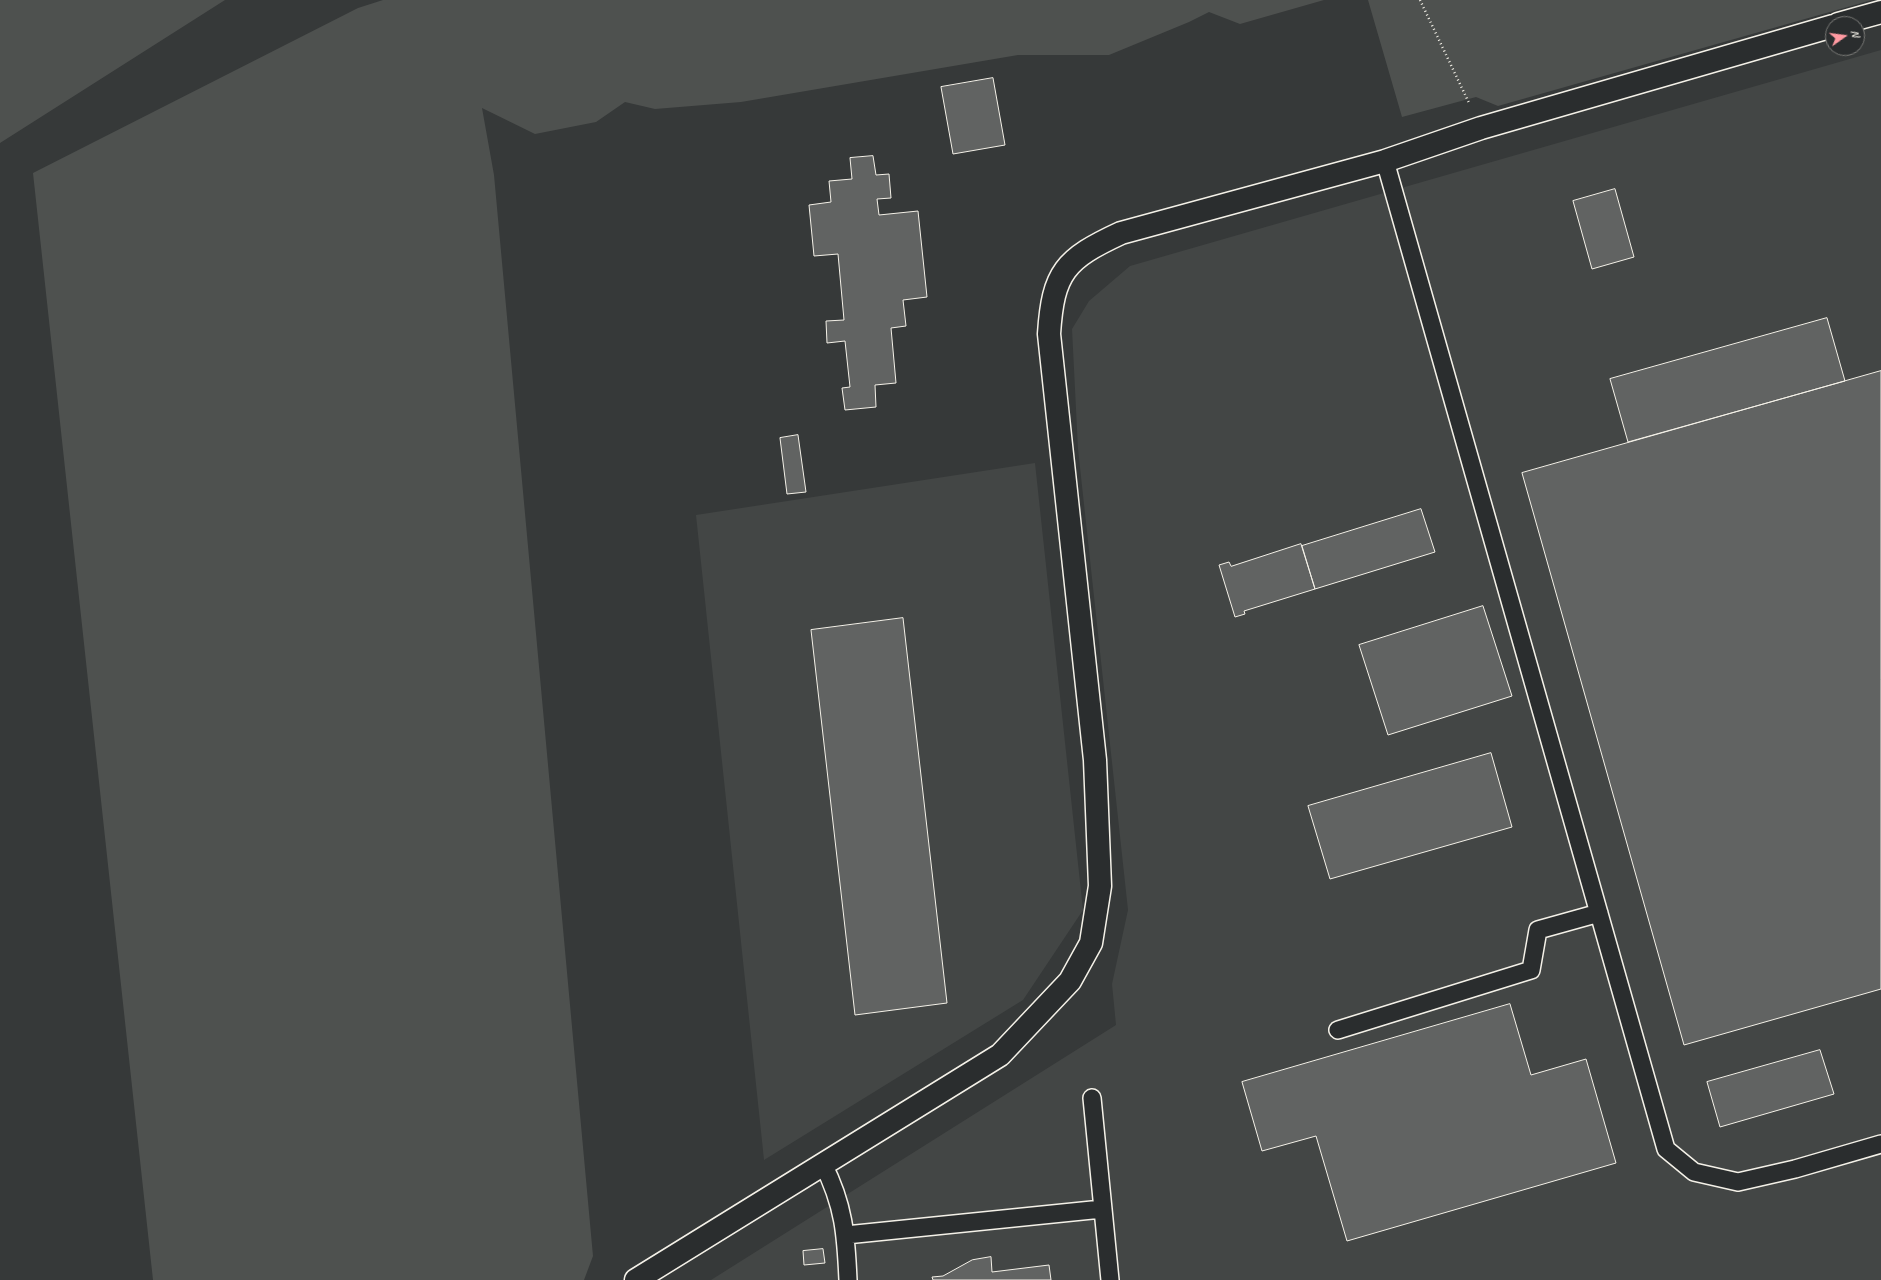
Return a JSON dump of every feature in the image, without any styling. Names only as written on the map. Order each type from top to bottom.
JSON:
[{"type":"street","points":[[1865,16],[1881,12]]},
{"type":"street","points":[[648,1277],[823,1164],[1000,1055],[1070,982],[1091,943],[1100,886],[1095,760],[1049,334],[1051,304],[1057,284],[1068,265],[1094,246],[1121,233],[1385,161],[1481,128],[1825,28]]},
{"type":"lane","points":[[1385,161],[1666,1150],[1694,1172],[1738,1182],[1795,1169],[1881,1144]]},
{"type":"lane","points":[[1338,1030],[1531,970],[1538,930],[1599,913]]},
{"type":"lane","points":[[1092,1098],[1110,1280]]},
{"type":"lane","points":[[823,1164],[839,1200],[846,1235],[848,1280]]},
{"type":"lane","points":[[846,1235],[1102,1209]]},
{"type":"path","points":[[1420,0],[1481,128]]},
{"type":"shaded area","points":[[0,0],[225,0],[0,143]]},
{"type":"shaded area","points":[[383,0],[1324,0],[1240,24],[1209,12],[1189,22],[1109,55],[1018,55],[741,102],[655,109],[625,102],[596,122],[535,134],[482,108],[494,175],[593,1256],[584,1280],[153,1280],[33,173],[358,8]]},
{"type":"shaded area","points":[[1368,0],[1872,0],[1498,106],[1476,97],[1402,117]]},
{"type":"shaded area","points":[[1881,50],[1881,1280],[711,1280],[1116,1025],[1112,984],[1128,910],[1078,449],[1072,329],[1089,301],[1130,266],[1860,56],[1865,56],[1865,55]]},
{"type":"shaded area","points":[[1035,463],[1083,910],[1023,1000],[764,1160],[696,515]]},
{"type":"building","points":[[993,78],[1005,145],[953,154],[941,87]]},
{"type":"building","points":[[873,156],[876,175],[889,174],[891,198],[877,199],[879,215],[918,211],[927,297],[903,300],[906,326],[891,328],[896,383],[875,385],[876,407],[845,410],[842,388],[850,387],[845,341],[827,343],[826,321],[844,320],[838,254],[814,256],[809,205],[831,202],[829,181],[852,179],[850,158]]},
{"type":"building","points":[[1615,189],[1634,257],[1592,269],[1573,201]]},
{"type":"building","points":[[1827,318],[1845,381],[1628,442],[1610,379]]},
{"type":"building","points":[[1881,371],[1881,989],[1684,1045],[1522,473]]},
{"type":"building","points":[[798,435],[806,492],[787,494],[780,438]]},
{"type":"building","points":[[1421,509],[1435,552],[1315,589],[1302,546]]},
{"type":"building","points":[[1301,544],[1315,589],[1244,611],[1245,614],[1235,617],[1219,565],[1229,562],[1231,566]]},
{"type":"building","points":[[1483,606],[1512,696],[1388,735],[1359,645]]},
{"type":"building","points":[[903,618],[947,1003],[855,1015],[811,630]]},
{"type":"building","points":[[1491,753],[1512,827],[1330,879],[1308,806]]},
{"type":"building","points":[[1510,1004],[1531,1075],[1586,1059],[1616,1163],[1347,1241],[1316,1136],[1262,1151],[1242,1082]]},
{"type":"building","points":[[1820,1050],[1834,1094],[1720,1127],[1707,1082]]},
{"type":"building","points":[[823,1249],[825,1263],[804,1265],[803,1251]]},
{"type":"building","points":[[991,1257],[992,1272],[1049,1265],[1051,1280],[933,1280],[932,1277],[943,1276],[972,1260]]}]
